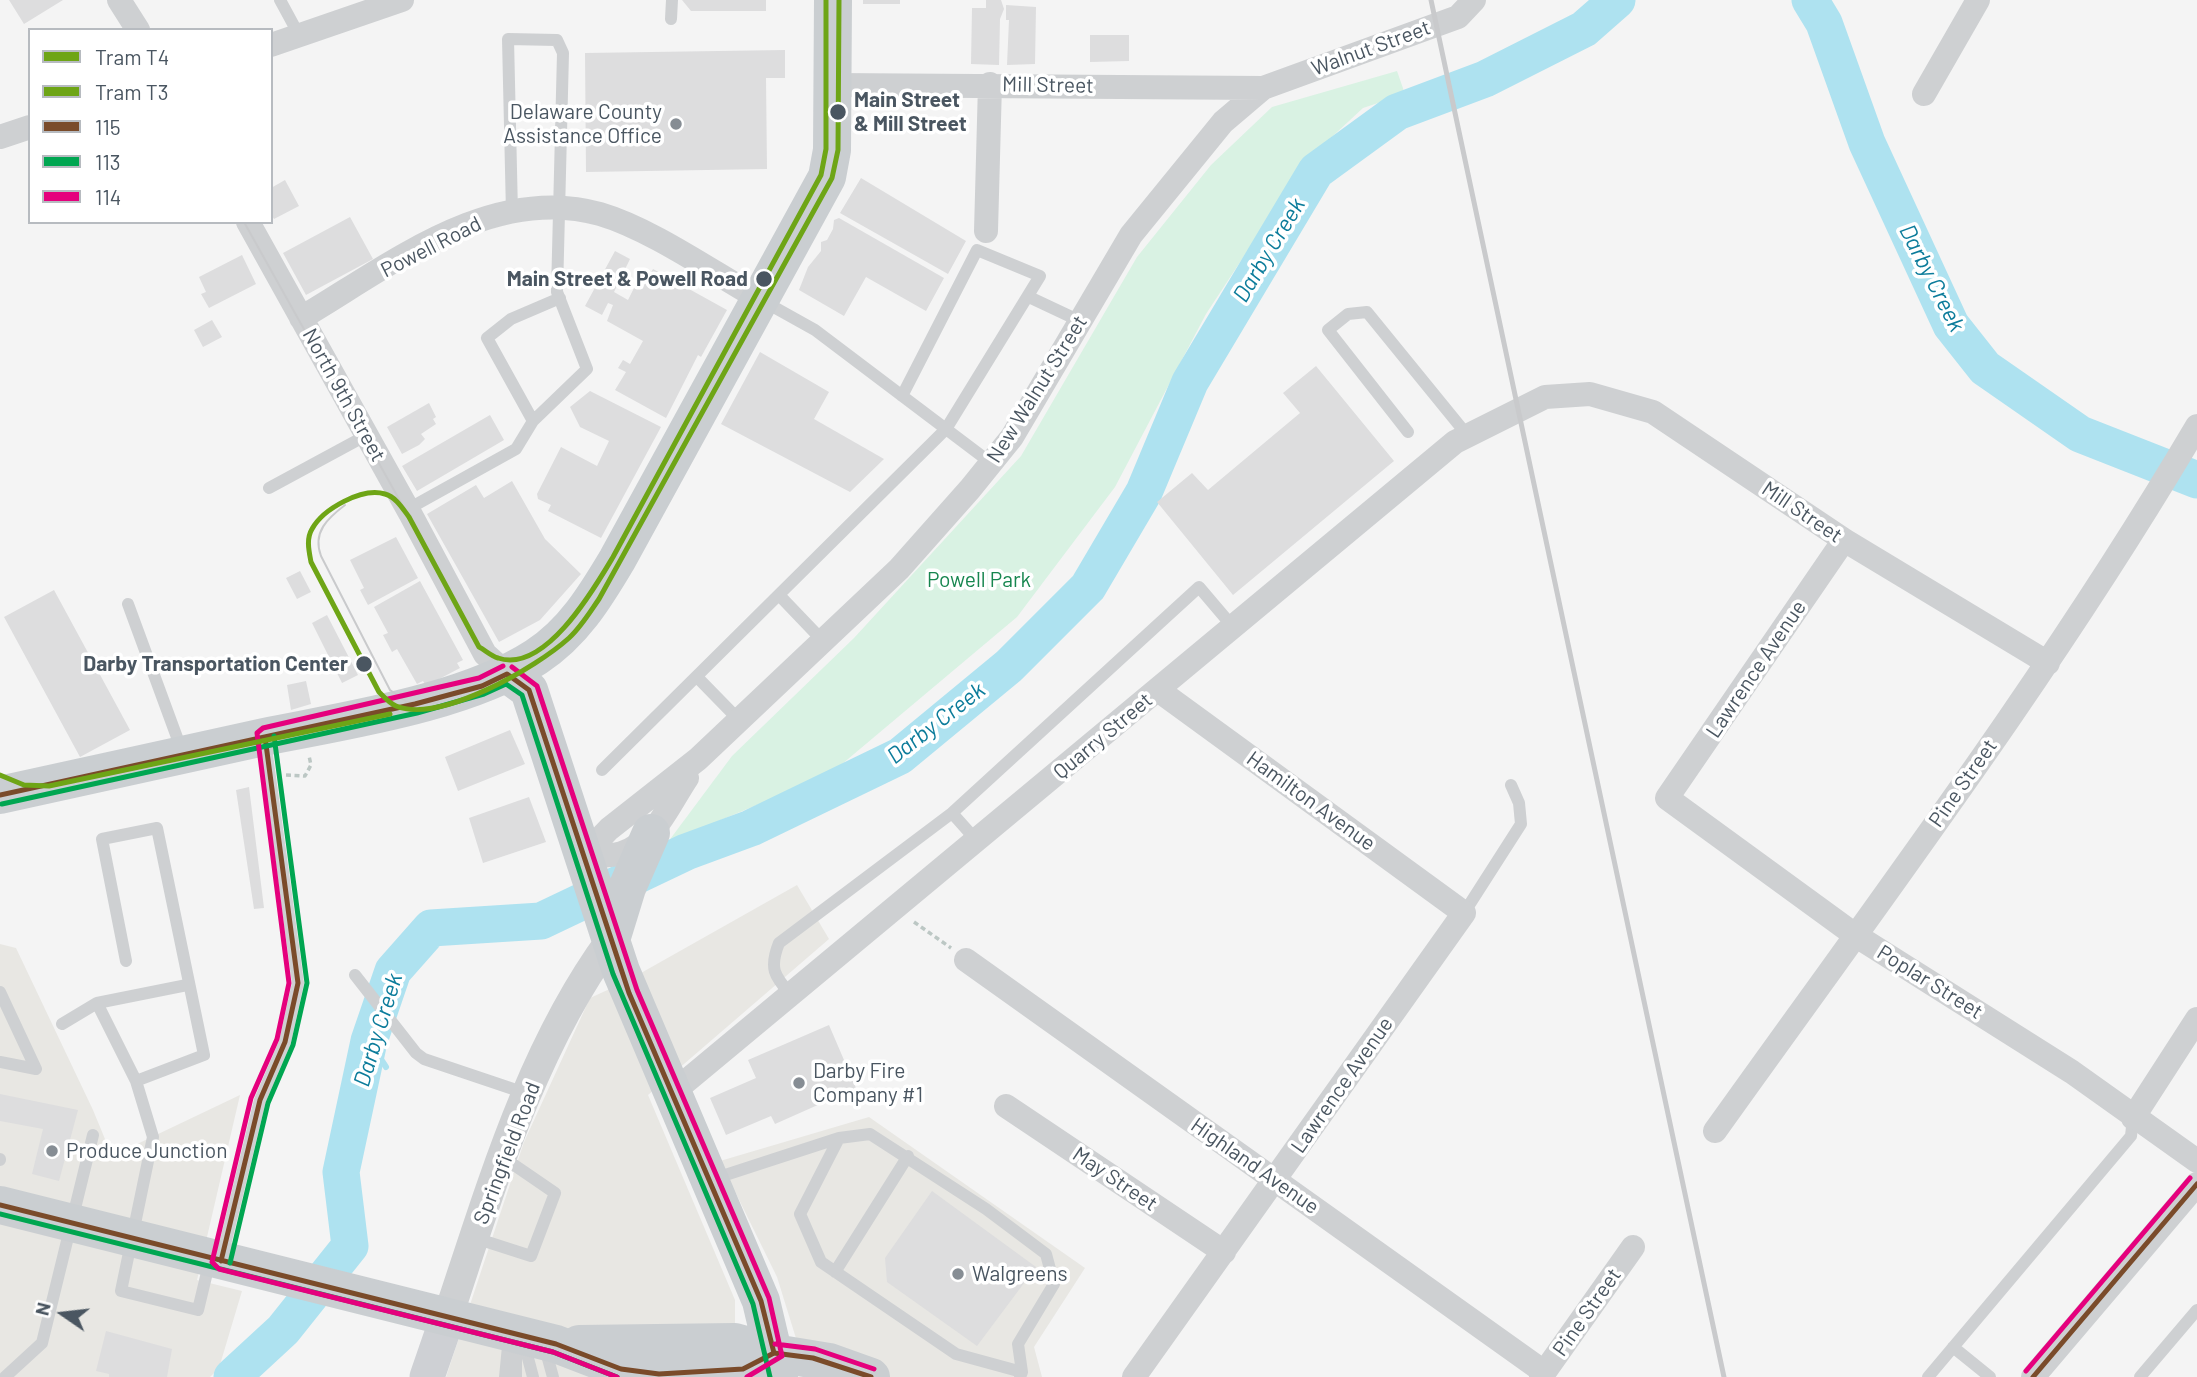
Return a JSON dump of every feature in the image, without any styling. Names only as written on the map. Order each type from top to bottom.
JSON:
[{"type":"main road","points":[[2,791],[183,755],[278,747],[482,686],[538,656],[567,633],[596,596],[827,177],[832,150],[833,0]]},
{"type":"main road","points":[[508,674],[529,690],[629,993],[761,1301],[776,1365]]},
{"type":"main road","points":[[611,940],[645,847]]},
{"type":"main road","points":[[0,1205],[447,1319],[632,1373],[678,1374],[743,1369],[813,1357],[871,1377]]},
{"type":"main road","name":"Springfield Road","points":[[427,1377],[447,1319]]},
{"type":"main road","points":[[533,1344],[735,1342],[776,1365]]},
{"type":"street","points":[[120,0],[137,28]]},
{"type":"street","name":"Walnut Street","points":[[1263,88],[1458,17],[1474,0]]},
{"type":"street","points":[[1924,94],[1978,0]]},
{"type":"street","points":[[273,44],[393,1]]},
{"type":"street","points":[[981,240],[990,84]]},
{"type":"street","name":"Mill Street","points":[[834,85],[1263,88]]},
{"type":"street","name":"New Walnut Street","points":[[588,869],[609,829],[698,760],[899,569],[991,463],[1012,437],[1131,234],[1223,122],[1263,88]]},
{"type":"street","points":[[0,137],[28,128]]},
{"type":"street","name":"Powell Road","points":[[301,318],[425,245],[481,218],[561,209],[599,214],[634,229],[760,299]]},
{"type":"street","name":"North 9th Street","points":[[249,224],[408,509],[485,654],[508,674]]},
{"type":"street","name":"Mill Street","points":[[1545,397],[1590,394],[1653,412],[1844,540],[2049,663]]},
{"type":"street","name":"Quarry Street","points":[[672,1093],[1455,442],[1545,397]]},
{"type":"street","name":"Pine Street","points":[[1715,1132],[2049,663],[2148,509],[2197,426]]},
{"type":"street","name":"Lawrence Avenue","points":[[1667,798],[1844,540]]},
{"type":"street","name":"Hamilton Avenue","points":[[1158,690],[1464,913]]},
{"type":"street","name":"New Walnut Street","points":[[588,869],[621,854],[645,847],[698,760]]},
{"type":"street","name":"Poplar Street","points":[[1667,798],[1855,935],[2073,1072],[2133,1118],[2197,1161]]},
{"type":"street","name":"Lawrence Avenue","points":[[1134,1377],[1464,913]]},
{"type":"street","name":"Springfield Road","points":[[447,1319],[501,1156],[575,993],[611,940]]},
{"type":"street","name":"Highland Avenue","points":[[958,954],[1542,1374]]},
{"type":"street","points":[[2133,1118],[2197,1019]]},
{"type":"street","name":"May Street","points":[[1006,1106],[1224,1252]]},
{"type":"street","points":[[2033,1377],[2197,1184]]},
{"type":"street","name":"Pine Street","points":[[1542,1374],[1633,1247]]},
{"type":"lane","points":[[280,0],[299,35]]},
{"type":"lane","points":[[671,0],[671,19]]},
{"type":"lane","points":[[408,509],[516,449],[533,421],[587,369],[557,292],[563,52],[556,40],[508,39],[512,213]]},
{"type":"lane","points":[[602,770],[946,429],[1040,276],[981,240],[902,396]]},
{"type":"lane","points":[[1029,297],[1080,321]]},
{"type":"lane","points":[[533,421],[487,338],[511,319],[560,298]]},
{"type":"lane","points":[[760,299],[815,330],[991,463]]},
{"type":"lane","points":[[1408,432],[1328,330],[1348,314],[1367,312],[1468,436]]},
{"type":"lane","points":[[269,488],[367,435]]},
{"type":"lane","points":[[791,995],[775,977],[774,957],[779,943],[952,813],[1199,587],[1234,627]]},
{"type":"lane","points":[[779,595],[823,641]]},
{"type":"lane","points":[[128,604],[179,735],[183,755]]},
{"type":"lane","points":[[697,677],[739,720]]},
{"type":"lane","points":[[97,1003],[136,1082],[153,1137],[121,1291],[198,1310],[215,1260],[260,1100],[285,1042],[297,999],[278,747]]},
{"type":"lane","name":"Lawrence Avenue","points":[[1464,913],[1521,824],[1520,803],[1511,785]]},
{"type":"lane","points":[[952,813],[977,841]]},
{"type":"lane","points":[[126,961],[102,839],[157,828],[187,985],[204,1055],[136,1082]]},
{"type":"lane","points":[[355,975],[416,1053],[435,1064],[529,1094]]},
{"type":"lane","points":[[62,1024],[97,1003],[187,985]]},
{"type":"lane","points":[[0,992],[36,1069],[0,1062]]},
{"type":"lane","points":[[1928,1377],[2131,1136],[2133,1118]]},
{"type":"lane","points":[[709,1180],[839,1138],[870,1134],[908,1156],[1046,1254],[1054,1284],[1018,1344],[1021,1374],[956,1354],[821,1262],[800,1214],[839,1138]]},
{"type":"lane","points":[[2,1376],[42,1343],[93,1135]]},
{"type":"lane","points":[[474,1238],[531,1256],[555,1193],[501,1156]]},
{"type":"lane","points":[[835,1272],[908,1156]]},
{"type":"lane","points":[[2140,1377],[2197,1310]]},
{"type":"lane","points":[[505,1377],[533,1344]]},
{"type":"lane","points":[[516,1377],[533,1344]]},
{"type":"lane","points":[[533,1344],[533,1377]]},
{"type":"lane","points":[[1953,1347],[1990,1377]]},
{"type":"path","points":[[278,747],[310,760],[309,772],[301,777],[278,747]]},
{"type":"path","points":[[896,909],[958,954]]},
{"type":"shaded area","points":[[797,885],[829,939],[648,1095],[735,1300],[735,1342],[743,1377],[446,1377],[524,1142],[590,998],[625,982]]},
{"type":"shaded area","points":[[0,944],[16,948],[112,1156],[240,1095],[197,1280],[242,1291],[219,1368],[210,1377],[0,1377]]},
{"type":"shaded area","points":[[869,1117],[1085,1268],[1034,1347],[1042,1377],[808,1377],[777,1277],[720,1161]]},
{"type":"green space","name":"Powell Park","points":[[1397,71],[1405,94],[1363,108],[1307,160],[1206,314],[1115,487],[1017,617],[829,775],[668,842],[732,756],[854,638],[1021,456],[1137,257],[1211,165],[1272,107]]},
{"type":"building","points":[[9,0],[63,0],[24,24]]},
{"type":"building","points":[[682,0],[766,0],[766,11],[691,11]]},
{"type":"building","points":[[863,0],[900,0],[900,4],[863,4]]},
{"type":"building","points":[[986,0],[1001,0],[1004,9],[1000,19],[999,65],[971,64],[972,8],[986,8]]},
{"type":"building","points":[[1006,5],[1036,7],[1035,64],[1007,65],[1009,20],[1006,20]]},
{"type":"building","points":[[1090,35],[1129,35],[1129,61],[1090,62]]},
{"type":"building","name":"Delaware County Assistance Office","points":[[785,50],[785,78],[766,78],[767,169],[586,172],[585,53]]},
{"type":"building","points":[[861,178],[966,241],[948,274],[840,213]]},
{"type":"building","points":[[285,180],[299,206],[274,219],[273,187]]},
{"type":"building","points":[[350,217],[373,259],[306,295],[283,253]]},
{"type":"building","points":[[839,218],[944,278],[926,311],[866,277],[844,316],[799,290],[808,267],[821,251],[821,242],[827,240],[834,220]]},
{"type":"building","points":[[615,251],[630,259],[614,292],[628,300],[635,286],[642,289],[653,269],[727,310],[701,357],[698,355],[666,418],[615,390],[626,372],[618,368],[623,360],[630,364],[643,341],[607,321],[613,305],[608,303],[602,315],[585,306]]},
{"type":"building","points":[[242,255],[256,284],[209,308],[201,294],[206,292],[199,277]]},
{"type":"building","points":[[212,320],[222,337],[203,347],[194,330]]},
{"type":"building","points":[[760,352],[829,392],[814,419],[884,459],[850,492],[721,424]]},
{"type":"building","points":[[1316,366],[1394,461],[1233,595],[1157,502],[1192,473],[1208,490],[1300,413],[1283,393]]},
{"type":"building","points":[[590,391],[661,427],[601,538],[548,511],[551,505],[538,499],[537,494],[561,447],[597,466],[609,441],[580,427],[570,407]]},
{"type":"building","points":[[429,403],[436,417],[433,419],[436,424],[421,434],[425,439],[419,445],[402,454],[387,427]]},
{"type":"building","points":[[490,415],[504,440],[417,491],[402,466]]},
{"type":"building","points":[[512,481],[545,539],[581,574],[540,620],[499,642],[427,514],[476,485],[484,498]]},
{"type":"building","points":[[396,537],[418,578],[368,605],[360,590],[364,588],[350,560]]},
{"type":"building","points":[[300,571],[311,592],[297,599],[286,578]]},
{"type":"building","points":[[420,581],[463,660],[457,663],[460,668],[426,686],[423,681],[417,684],[397,649],[392,652],[383,635],[388,633],[374,607]]},
{"type":"building","points":[[54,590],[130,730],[80,757],[4,617]]},
{"type":"building","points":[[327,615],[358,675],[342,683],[312,623]]},
{"type":"building","points":[[306,681],[311,704],[291,710],[287,685]]},
{"type":"building","points":[[510,730],[525,764],[458,791],[445,757]]},
{"type":"building","points":[[249,787],[264,908],[254,909],[236,790]]},
{"type":"building","points":[[529,797],[546,842],[483,863],[469,818]]},
{"type":"building","name":"Darby Fire Company #1","points":[[829,1025],[856,1088],[775,1124],[771,1116],[726,1135],[710,1098],[756,1078],[748,1060]]},
{"type":"building","name":"Produce Junction","points":[[0,1094],[78,1110],[59,1181],[32,1174],[43,1129],[0,1121]]},
{"type":"building","name":"Walgreens","points":[[932,1191],[1036,1267],[977,1346],[887,1282],[885,1258]]},
{"type":"building","points":[[106,1331],[172,1349],[167,1377],[109,1377],[109,1374],[96,1371]]},
{"type":"waterway","name":"Darby Creek","points":[[232,1377],[283,1330],[350,1246],[341,1172],[369,1041],[393,971],[431,928],[541,921],[686,852],[751,828],[900,756],[1009,666],[1088,587],[1144,492],[1190,382],[1316,171],[1397,112],[1485,79],[1584,29],[1617,0]]},
{"type":"waterway","name":"Darby Creek","points":[[1810,0],[1824,23],[1867,143],[1951,325],[1985,368],[2080,434],[2197,480]]},
{"type":"waterway","points":[[369,1041],[386,1067]]},
{"type":"tram line","name":"T4","points":[[826,0],[826,149],[821,175],[613,557],[594,589],[566,626],[550,642],[516,660],[498,658],[479,647],[409,517],[396,500],[385,494],[365,494],[344,501],[325,514],[312,529],[309,541],[311,562],[379,692],[393,705],[415,709],[437,707],[487,690],[535,663],[569,638],[599,599],[832,178],[838,150],[839,0]]},
{"type":"tram line","points":[[245,224],[409,517]]},
{"type":"tram line","points":[[345,505],[323,526],[319,540],[321,556],[390,690],[407,702],[437,703]]},
{"type":"tram line","points":[[390,714],[416,708]]},
{"type":"tram line","name":"T3","points":[[0,775],[24,785],[49,786],[390,714]]},
{"type":"railway","points":[[1431,0],[1724,1377]]},
{"type":"transit line","name":"114","points":[[503,666],[479,678],[263,728],[257,733],[289,983],[277,1039],[251,1098],[212,1262],[219,1269],[553,1352],[617,1377]]},
{"type":"transit line","name":"114","points":[[512,667],[537,686],[637,990],[769,1298],[782,1356],[747,1377]]},
{"type":"transit line","name":"115","points":[[0,795],[415,704],[482,686],[507,674],[529,690],[629,993],[761,1301],[774,1353]]},
{"type":"transit line","name":"113","points":[[2,804],[417,713],[484,694],[506,684],[522,695],[613,974],[753,1304],[770,1377]]},
{"type":"transit line","name":"113","points":[[230,1263],[268,1103],[293,1045],[307,983],[274,736]]},
{"type":"transit line","name":"115","points":[[221,1261],[260,1100],[285,1042],[298,983],[265,737]]},
{"type":"transit line","name":"114","points":[[2026,1371],[2190,1178]]},
{"type":"transit line","name":"115","points":[[2033,1377],[2197,1184]]},
{"type":"transit line","name":"115","points":[[0,1205],[556,1344],[621,1369],[659,1374],[743,1369],[774,1353]]},
{"type":"transit line","name":"113","points":[[0,1214],[553,1352],[617,1377]]},
{"type":"transit line","name":"114","points":[[775,1344],[815,1349],[874,1369]]},
{"type":"transit line","name":"115","points":[[774,1353],[813,1358],[871,1377]]},
{"type":"place","name":"Main Street & Mill Street","points":[[838,112]]},
{"type":"place","name":"Delaware County Assistance Office","points":[[676,124]]},
{"type":"place","name":"Main Street & Powell Road","points":[[764,279]]},
{"type":"place","name":"Darby Transportation Center","points":[[364,664]]},
{"type":"place","name":"Darby Fire Company #1","points":[[799,1083]]},
{"type":"place","name":"Produce Junction","points":[[52,1151]]},
{"type":"place","name":"Walgreens","points":[[958,1274]]}]
